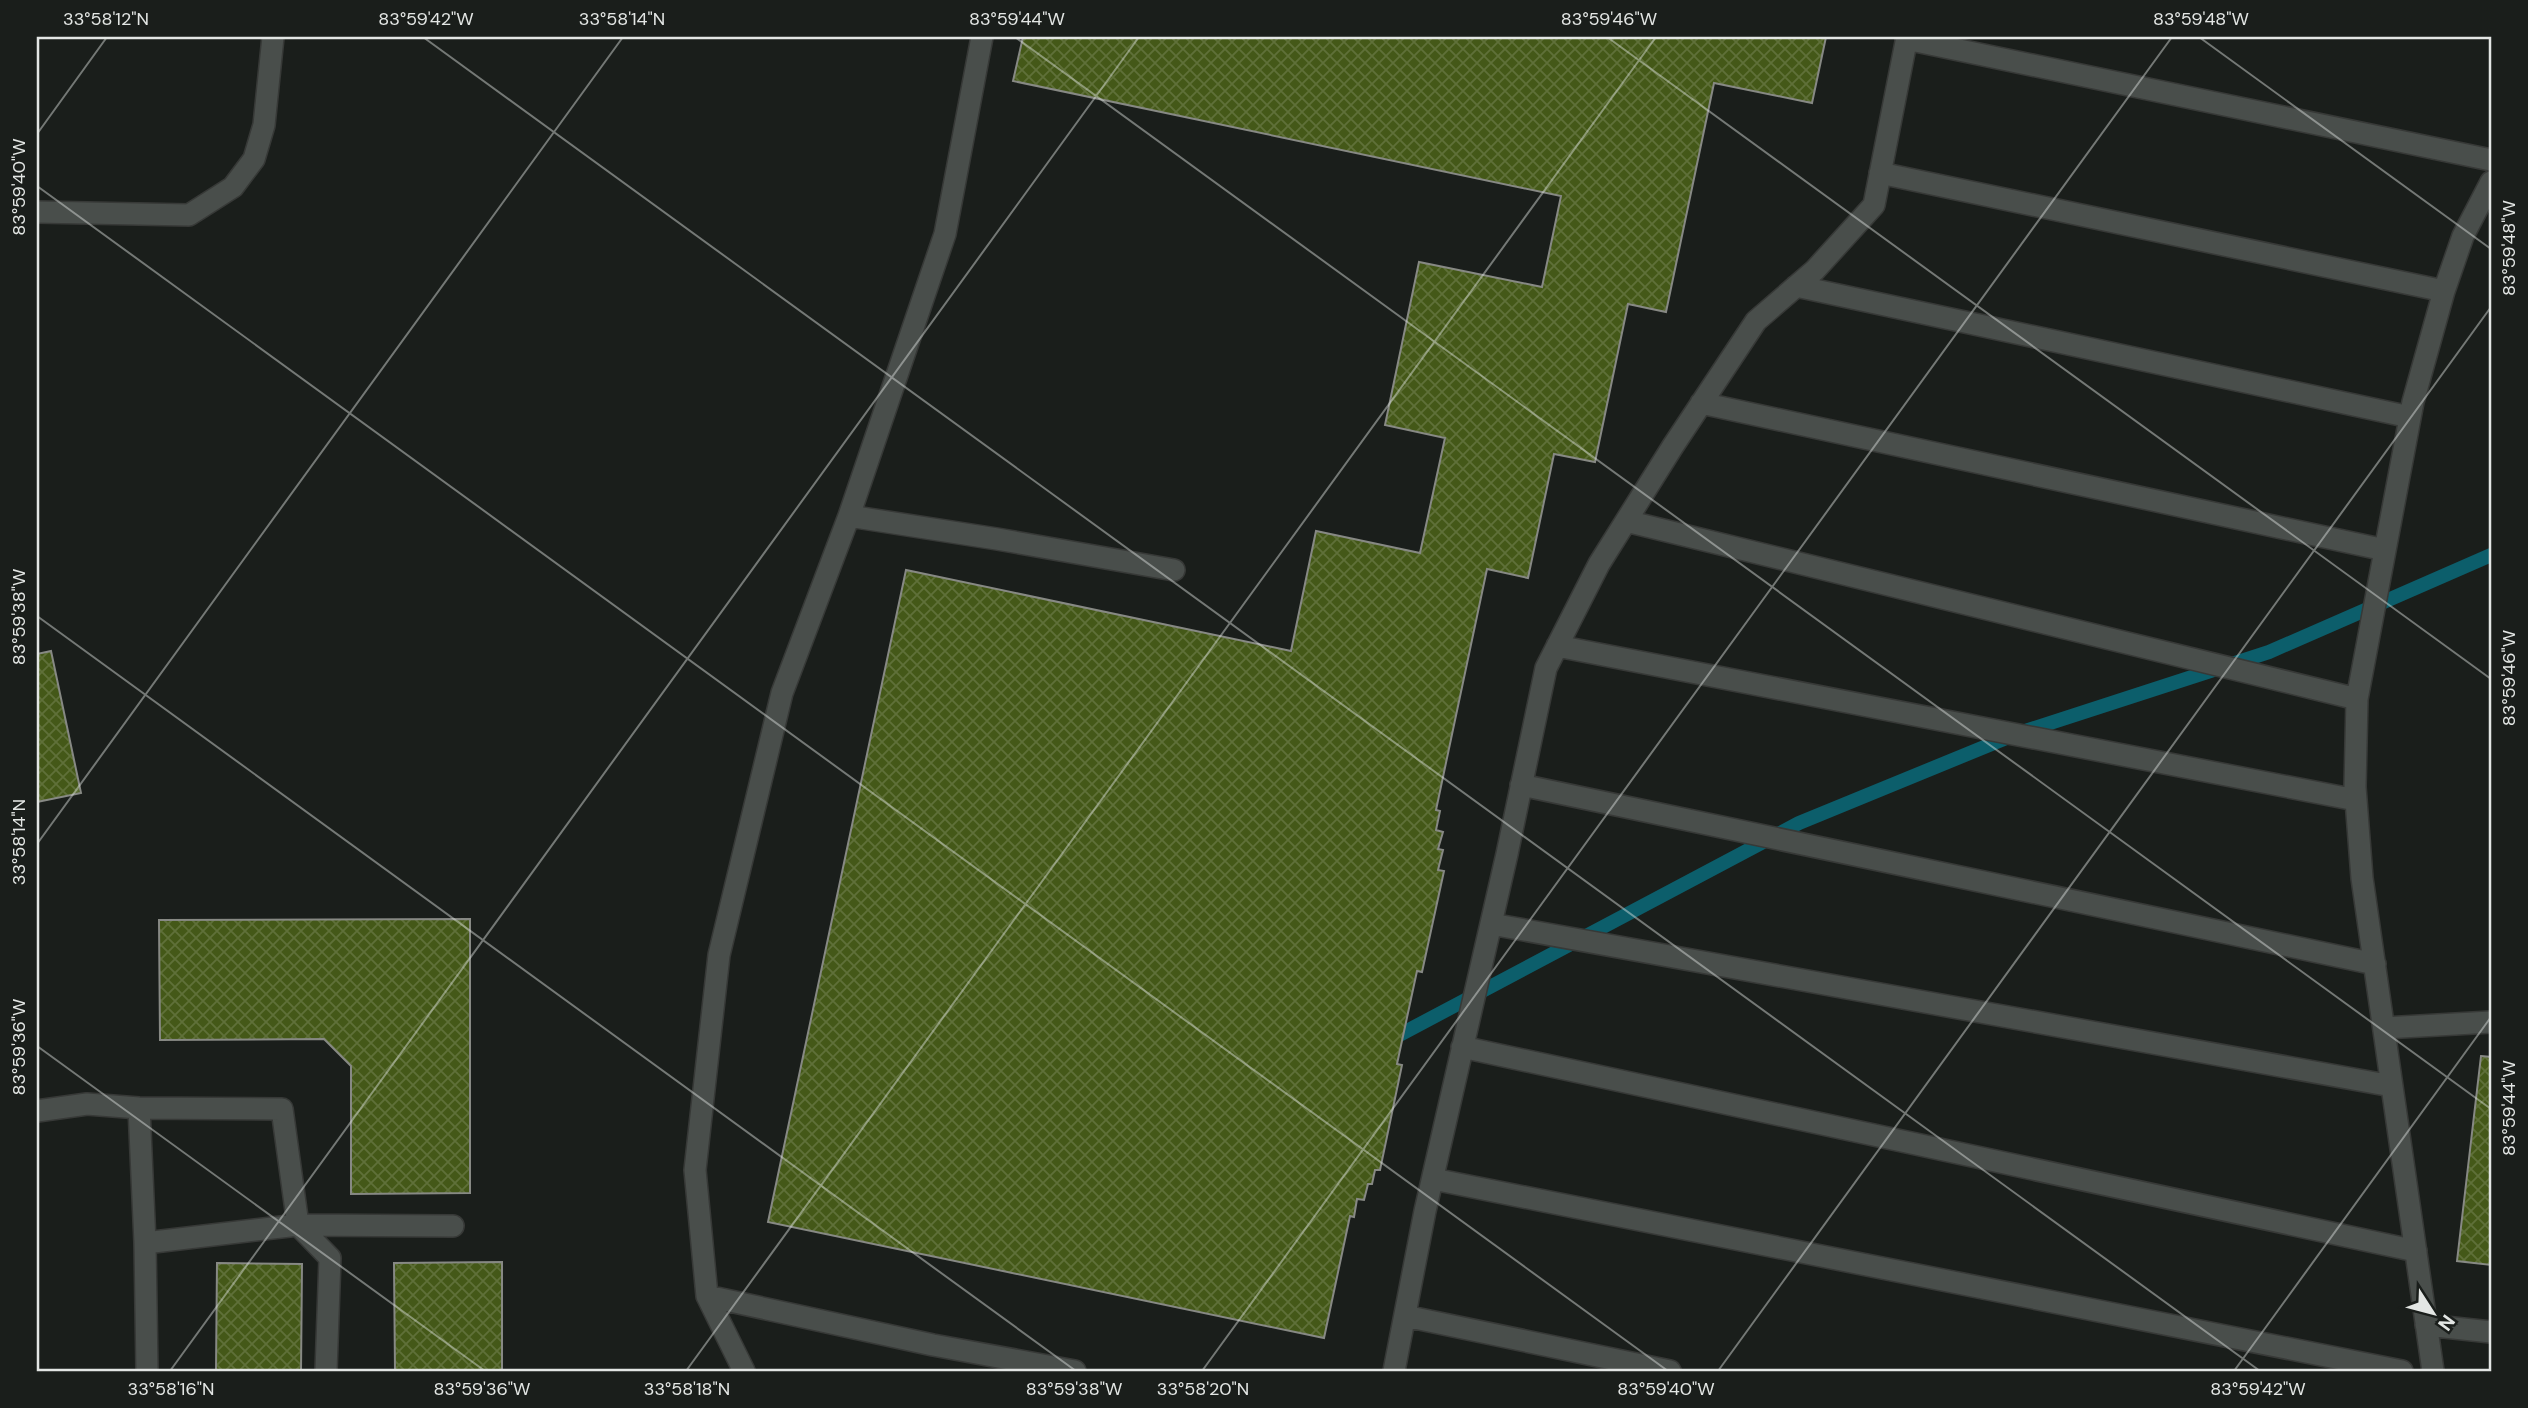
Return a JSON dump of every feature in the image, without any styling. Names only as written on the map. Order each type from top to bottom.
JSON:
[{"type":"lane","points":[[37,212],[188,215],[233,187],[254,159],[264,125],[273,37]]},
{"type":"lane","points":[[744,1371],[707,1296],[695,1170],[719,955],[782,693],[849,516],[945,234],[982,37]]},
{"type":"lane","points":[[1394,1371],[1433,1179],[1546,668],[1599,564],[1756,321],[1815,270],[1874,205],[1906,38],[2491,160]]},
{"type":"lane","points":[[1880,173],[2444,291]]},
{"type":"lane","points":[[2433,1371],[2362,878],[2356,800],[2357,699],[2410,417],[2444,291],[2463,236],[2491,182]]},
{"type":"lane","points":[[1796,286],[2410,417]]},
{"type":"lane","points":[[1701,403],[2385,550]]},
{"type":"lane","points":[[849,516],[1174,570]]},
{"type":"lane","points":[[1626,522],[2357,699]]},
{"type":"lane","points":[[1557,646],[2356,800]]},
{"type":"lane","points":[[1521,785],[2375,964]]},
{"type":"lane","points":[[1491,924],[2392,1086]]},
{"type":"lane","points":[[2384,1028],[2491,1022]]},
{"type":"lane","points":[[1462,1047],[2416,1251]]},
{"type":"lane","points":[[37,1111],[87,1104],[139,1108],[282,1109],[298,1225],[330,1258],[326,1371]]},
{"type":"lane","points":[[139,1108],[147,1371]]},
{"type":"lane","points":[[1433,1179],[2402,1371]]},
{"type":"lane","points":[[145,1243],[298,1225],[453,1226]]},
{"type":"lane","points":[[707,1296],[933,1345],[1074,1371]]},
{"type":"lane","points":[[1405,1316],[1670,1371]]},
{"type":"lane","points":[[2426,1325],[2491,1332]]},
{"type":"building","points":[[1023,37],[1826,37],[1812,103],[1714,83],[1666,312],[1628,304],[1595,462],[1554,454],[1528,578],[1487,569],[1436,810],[1440,811],[1436,830],[1443,832],[1438,849],[1443,850],[1438,870],[1444,871],[1422,972],[1417,971],[1397,1064],[1402,1065],[1380,1170],[1375,1170],[1364,1200],[1357,1199],[1354,1217],[1350,1216],[1324,1338],[768,1222],[906,570],[1291,651],[1316,531],[1420,553],[1445,438],[1385,425],[1419,262],[1542,287],[1561,196],[1013,81]]},
{"type":"building","points":[[51,651],[81,793],[37,802],[37,654]]},
{"type":"building","points":[[470,919],[470,1193],[351,1194],[351,1066],[324,1039],[160,1040],[159,920]]},
{"type":"building","points":[[2481,1056],[2491,1057],[2491,1265],[2457,1261]]},
{"type":"building","points":[[502,1262],[502,1371],[395,1371],[394,1263]]},
{"type":"building","points":[[217,1263],[302,1264],[301,1371],[216,1371]]},
{"type":"waterway","points":[[1388,1041],[1799,823],[2016,734],[2269,652],[2491,555]]}]
